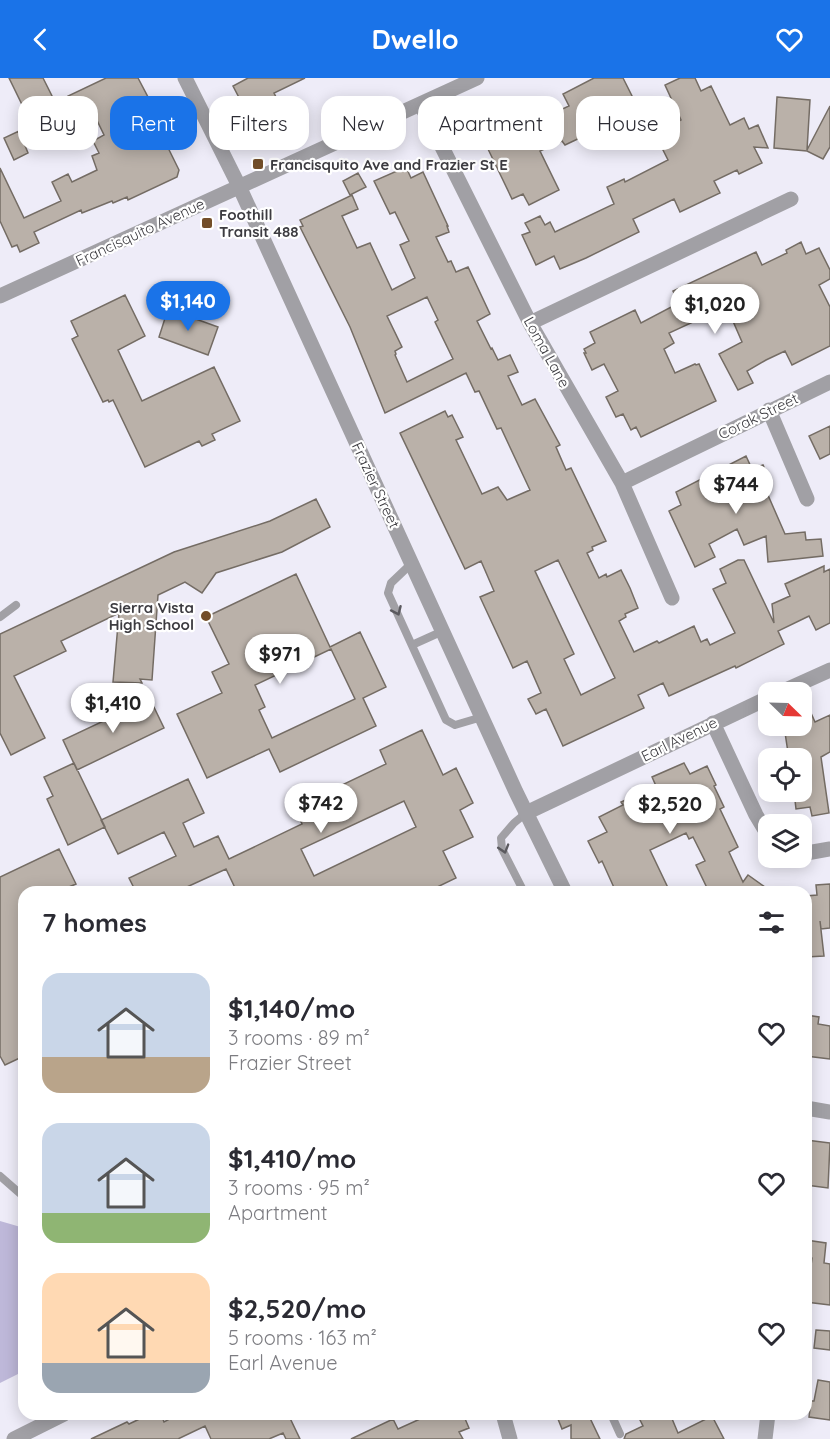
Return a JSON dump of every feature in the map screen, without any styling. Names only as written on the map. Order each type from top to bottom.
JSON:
[{"type":"street","name":"Frazier Street","points":[[185,78],[239,186],[526,813],[562,886]]},
{"type":"street","name":"Francisquito Avenue","points":[[440,96],[477,78]]},
{"type":"street","name":"Francisquito Avenue","points":[[0,296],[418,106]]},
{"type":"street","name":"Loma Lane","points":[[444,150],[530,323],[622,483],[672,598]]},
{"type":"street","points":[[530,323],[791,200]]},
{"type":"street","name":"Corak Street","points":[[622,483],[830,382]]},
{"type":"street","points":[[769,410],[807,499]]},
{"type":"street","points":[[803,682],[830,670]]},
{"type":"street","name":"Earl Avenue","points":[[526,813],[758,703]]},
{"type":"street","points":[[713,723],[758,818]]},
{"type":"street","points":[[812,852],[830,849]]},
{"type":"street","points":[[812,1109],[830,1112]]},
{"type":"street","points":[[14,1439],[52,1420]]},
{"type":"street","points":[[505,1420],[510,1439]]},
{"type":"street","points":[[765,1439],[767,1420]]},
{"type":"lane","points":[[412,563],[391,583],[388,592],[446,720],[455,724],[482,717]]},
{"type":"lane","points":[[0,617],[16,605]]},
{"type":"lane","points":[[412,645],[443,631]]},
{"type":"lane","points":[[521,886],[501,849],[501,838],[526,813]]},
{"type":"lane","points":[[0,1176],[18,1192]]},
{"type":"lane","points":[[614,1420],[620,1434]]},
{"type":"shaded area","points":[[0,1221],[18,1226],[18,1374],[0,1383]]},
{"type":"building","points":[[9,78],[43,78],[52,96],[18,96]]},
{"type":"building","points":[[106,78],[138,78],[147,96],[110,96],[110,150],[169,150],[179,170],[177,177],[128,200],[127,197],[113,203],[112,201],[82,213],[81,210],[34,232],[39,243],[20,252],[17,245],[12,247],[0,221],[0,168],[24,218],[61,201],[52,182],[68,174],[72,182],[97,170],[92,156],[99,153],[98,138],[104,135],[98,123],[98,96],[68,96]]},
{"type":"building","points":[[248,78],[305,78],[274,93],[276,96],[238,96],[233,86]]},
{"type":"building","points":[[594,78],[623,78],[632,96],[576,96],[576,140],[565,145],[564,108],[569,106],[563,94]]},
{"type":"building","points":[[680,78],[695,78],[701,91],[711,86],[730,125],[744,118],[749,129],[758,125],[768,148],[754,147],[762,163],[739,174],[737,170],[714,181],[720,193],[680,212],[674,199],[633,219],[639,232],[586,258],[560,269],[554,256],[536,265],[522,235],[530,232],[525,223],[540,216],[545,225],[550,222],[555,232],[614,204],[607,187],[624,179],[625,182],[668,160],[663,150],[680,150],[680,96],[670,96],[665,85]]},
{"type":"building","points":[[777,97],[810,100],[807,150],[830,106],[830,147],[823,159],[807,151],[774,148]]},
{"type":"building","points":[[18,131],[18,150],[27,150],[28,153],[14,160],[4,138]]},
{"type":"building","points":[[488,150],[542,150],[540,151],[559,190],[529,205],[523,194],[512,199]]},
{"type":"building","points":[[406,167],[411,178],[423,172],[448,226],[449,232],[436,237],[448,262],[451,261],[456,272],[468,267],[490,314],[477,321],[498,360],[510,355],[518,372],[508,376],[522,405],[535,399],[560,445],[556,447],[566,470],[571,468],[606,541],[592,547],[593,550],[587,553],[599,578],[621,570],[630,588],[638,608],[625,614],[626,617],[619,621],[634,652],[694,626],[701,642],[707,639],[710,645],[735,633],[713,589],[726,583],[720,569],[738,560],[744,560],[774,623],[772,604],[790,596],[785,584],[824,566],[824,572],[830,569],[830,623],[816,630],[809,616],[778,631],[784,644],[736,668],[735,666],[669,696],[663,683],[638,695],[644,708],[563,746],[546,709],[536,714],[528,699],[541,693],[527,661],[513,668],[480,597],[494,591],[481,561],[465,569],[400,433],[445,411],[448,417],[452,415],[463,437],[456,440],[482,494],[498,487],[507,500],[530,490],[501,428],[497,429],[479,391],[475,392],[466,373],[385,413],[350,327],[300,227],[303,226],[300,220],[352,195],[358,209],[342,216],[357,248],[370,243],[392,290],[415,278],[400,245],[409,241],[395,212],[390,214],[374,181]],"holes":[[[427,297],[438,320],[435,322],[453,359],[407,382],[395,355],[395,351],[402,347],[387,316]],[[558,560],[615,678],[581,695],[564,659],[574,654],[535,571]]]},
{"type":"building","points":[[358,173],[366,187],[350,195],[343,181]]},
{"type":"building","points":[[801,242],[806,254],[819,248],[830,270],[830,279],[819,285],[830,307],[830,346],[792,365],[785,351],[766,360],[747,371],[753,383],[738,390],[719,354],[742,342],[729,312],[723,315],[721,309],[669,333],[674,343],[664,349],[675,373],[699,364],[716,401],[641,437],[636,427],[631,430],[623,414],[616,417],[606,397],[618,391],[604,364],[592,370],[584,353],[586,353],[584,349],[595,343],[590,332],[635,310],[641,323],[679,303],[673,291],[756,252],[762,265],[787,253],[786,250]]},
{"type":"building","points":[[125,295],[145,336],[118,350],[142,401],[214,367],[240,421],[212,434],[215,440],[202,446],[199,441],[145,467],[113,400],[103,402],[72,339],[78,336],[71,321]]},
{"type":"building","points":[[168,309],[218,327],[208,355],[159,337]]},
{"type":"building","points":[[830,426],[830,454],[820,459],[809,436]]},
{"type":"building","points":[[746,456],[752,469],[763,465],[771,483],[764,486],[785,534],[805,532],[806,540],[821,539],[823,556],[768,562],[766,536],[744,545],[737,529],[709,544],[715,557],[695,567],[669,511],[681,505],[676,492]]},
{"type":"building","points":[[316,499],[330,527],[282,552],[216,573],[202,593],[185,582],[158,595],[152,680],[140,679],[142,683],[113,682],[119,613],[61,641],[66,651],[14,676],[45,738],[11,755],[0,733],[0,634],[174,552],[270,521]]},
{"type":"building","points":[[296,574],[330,647],[360,632],[386,687],[363,698],[376,726],[280,772],[269,749],[207,778],[177,714],[222,693],[212,672],[229,664],[208,621],[208,616]],"holes":[[[331,649],[355,699],[272,738],[259,710],[265,707],[255,685]]]},
{"type":"building","points":[[150,699],[164,728],[77,770],[63,740]]},
{"type":"building","points":[[812,715],[815,722],[830,715],[830,752],[821,757],[829,813],[812,816],[810,807],[796,809],[795,802],[812,802],[812,748],[787,748],[786,736],[812,736]]},
{"type":"building","points":[[422,730],[443,775],[456,768],[473,803],[460,810],[473,837],[443,851],[456,878],[439,886],[234,886],[226,869],[189,886],[133,886],[129,878],[176,856],[164,832],[118,854],[101,820],[188,779],[204,813],[183,823],[194,847],[218,836],[229,859],[302,824],[294,808],[386,764],[380,750]],"holes":[[[404,801],[416,827],[314,876],[301,849]]]},
{"type":"building","points":[[74,763],[105,827],[68,845],[47,799],[53,796],[44,777]]},
{"type":"building","points":[[684,763],[690,774],[707,766],[724,807],[720,809],[738,847],[729,852],[743,882],[748,875],[764,886],[706,886],[696,865],[705,861],[693,837],[689,839],[686,833],[650,850],[667,886],[613,886],[602,861],[599,863],[588,841],[607,832],[599,817],[623,805],[621,802],[656,786],[652,777]]},
{"type":"building","points":[[59,849],[76,884],[71,886],[18,886],[18,1059],[5,1065],[0,1056],[0,877]]},
{"type":"building","points":[[830,884],[830,928],[821,929],[820,921],[824,956],[812,957],[812,895],[817,895],[816,885]]},
{"type":"building","points":[[812,1016],[819,1017],[818,1024],[830,1026],[830,1059],[812,1057]]},
{"type":"building","points":[[812,1141],[830,1143],[828,1188],[812,1186]]},
{"type":"building","points":[[812,1241],[826,1243],[824,1263],[830,1264],[830,1305],[812,1303]]},
{"type":"building","points":[[816,1330],[830,1331],[830,1350],[814,1348]]},
{"type":"building","points":[[818,1380],[830,1382],[830,1420],[812,1417],[812,1401],[814,1401]]},
{"type":"building","points":[[137,1420],[163,1420],[164,1422],[168,1420],[291,1420],[300,1439],[286,1439],[283,1433],[269,1439],[211,1439],[205,1426],[178,1439],[91,1439],[127,1422],[129,1424]]},
{"type":"building","points":[[391,1420],[394,1420],[398,1429],[418,1420],[466,1420],[469,1428],[459,1432],[463,1439],[351,1439]]},
{"type":"building","points":[[558,1420],[591,1420],[600,1439],[571,1439],[571,1425],[562,1429]]},
{"type":"building","points":[[640,1420],[673,1420],[678,1433],[704,1420],[714,1420],[724,1439],[624,1439],[626,1434],[643,1426]]},
{"type":"place","name":"Francisquito Ave and Frazier St E","points":[[258,164]]},
{"type":"place","name":"Foothill Transit 488","points":[[207,223]]},
{"type":"place","name":"Sierra Vista High School","points":[[206,616]]}]
